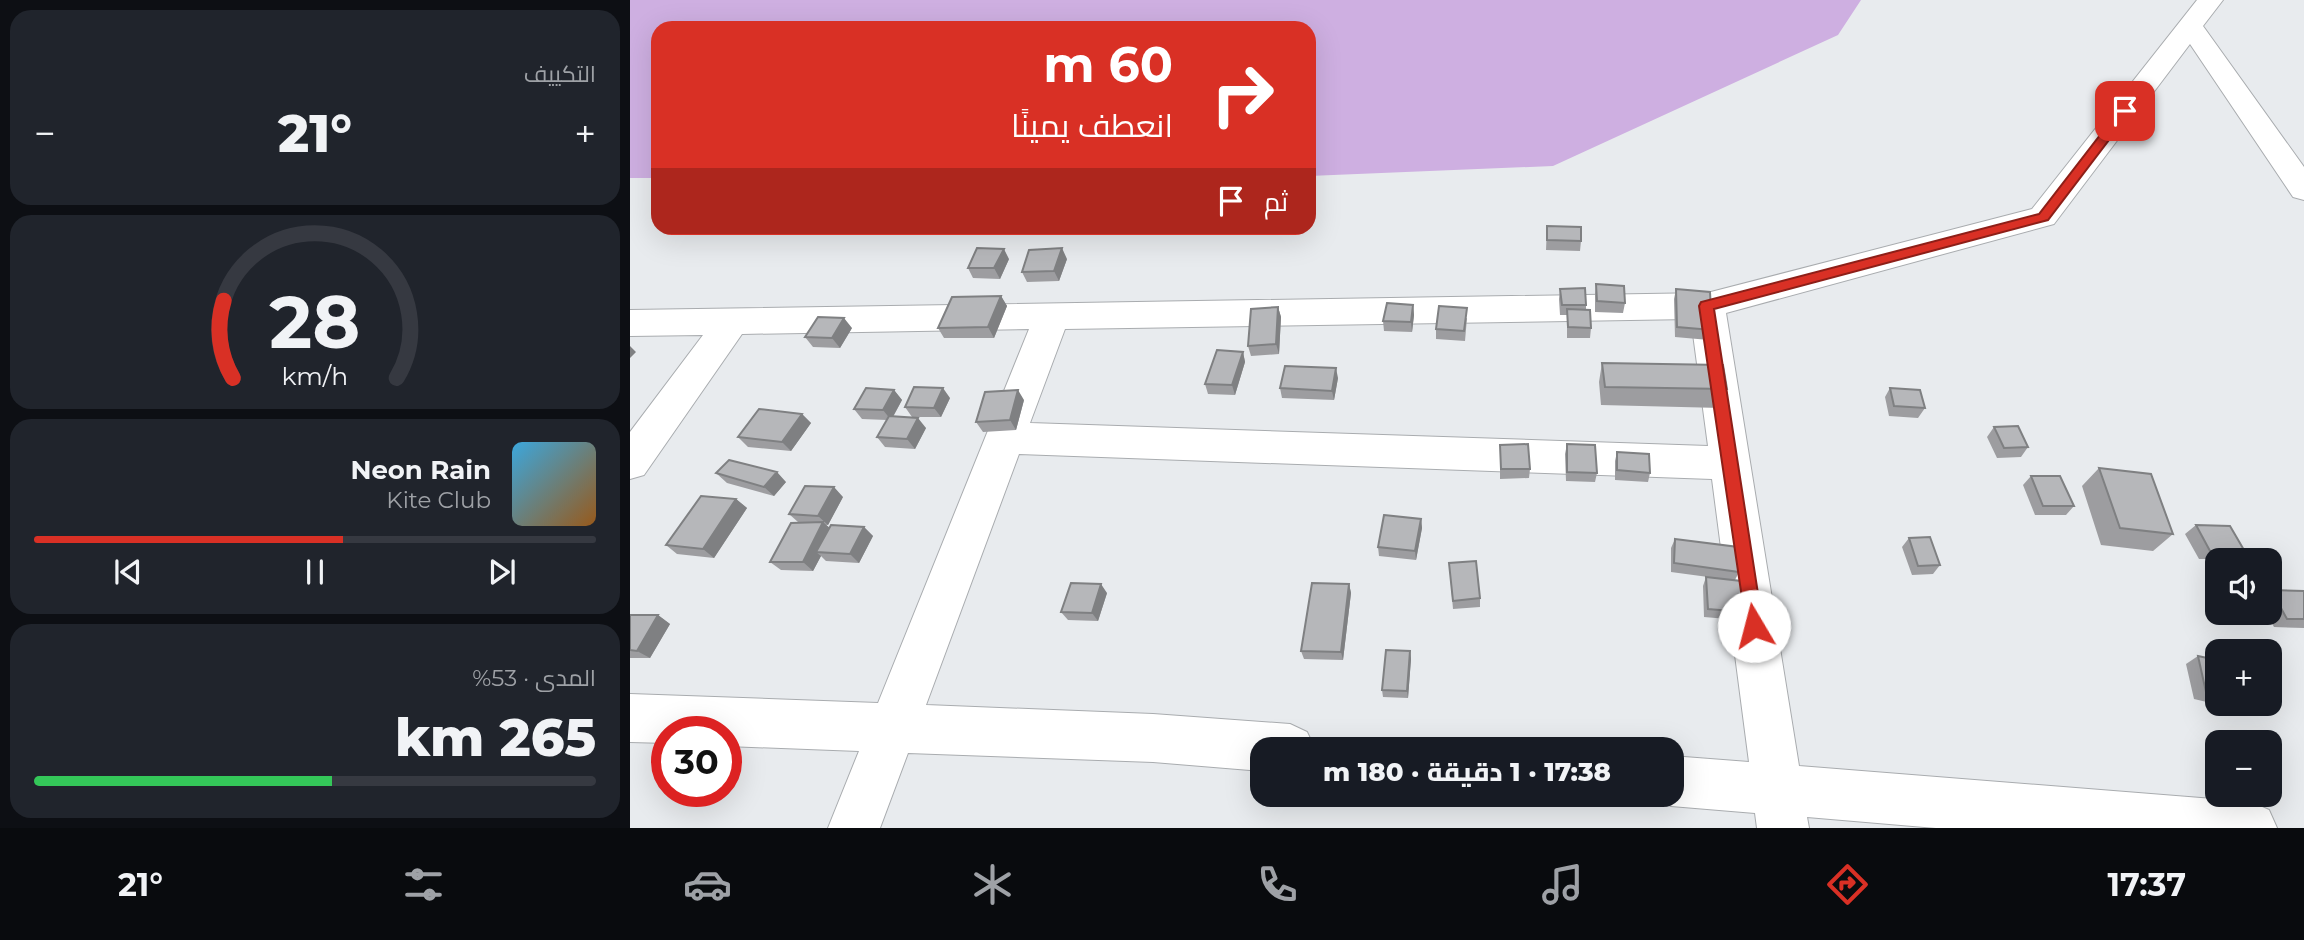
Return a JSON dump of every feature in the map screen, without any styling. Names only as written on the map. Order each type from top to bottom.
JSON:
[{"type":"street","points":[[630,323],[1707,306],[2043,217],[2200,13],[2304,190]]},
{"type":"street","points":[[1707,306],[1780,809]]},
{"type":"street","points":[[854,828],[1052,317]]},
{"type":"street","points":[[630,463],[731,323]]},
{"type":"street","points":[[1004,438],[1730,463]]},
{"type":"street","points":[[630,718],[1153,738],[1250,746]]},
{"type":"street","points":[[1684,783],[1780,809],[2251,828]]},
{"type":"shaded area","points":[[630,0],[1861,0],[1838,35],[1553,166],[1316,176],[1316,21],[651,21],[651,178],[630,178]]},
{"type":"building","points":[[1547,226],[1581,227],[1581,241],[1547,240]]},
{"type":"building","points":[[977,248],[1004,249],[994,268],[968,268]]},
{"type":"building","points":[[1062,248],[1054,271],[1022,272],[1029,250]]},
{"type":"building","points":[[1596,284],[1624,286],[1625,303],[1597,301]]},
{"type":"building","points":[[1585,288],[1586,305],[1562,305],[1560,289]]},
{"type":"building","points":[[1676,289],[1710,292],[1712,330],[1677,327]]},
{"type":"building","points":[[1001,296],[988,327],[938,328],[952,297]]},
{"type":"building","points":[[1387,303],[1413,305],[1411,322],[1383,321]]},
{"type":"building","points":[[1439,306],[1467,308],[1464,331],[1436,329]]},
{"type":"building","points":[[1278,307],[1276,344],[1248,346],[1251,309]]},
{"type":"building","points":[[1567,309],[1590,310],[1591,328],[1568,327]]},
{"type":"building","points":[[818,317],[844,318],[832,338],[805,337]]},
{"type":"building","points":[[1217,350],[1243,352],[1232,385],[1205,384]]},
{"type":"building","points":[[1602,363],[1723,365],[1727,389],[1605,387]]},
{"type":"building","points":[[1285,366],[1336,368],[1332,391],[1280,388]]},
{"type":"building","points":[[914,387],[943,388],[934,408],[905,407]]},
{"type":"building","points":[[866,388],[894,390],[883,410],[854,409]]},
{"type":"building","points":[[1890,388],[1920,390],[1925,408],[1894,406]]},
{"type":"building","points":[[1018,390],[1010,420],[976,422],[985,392]]},
{"type":"building","points":[[759,409],[802,414],[782,442],[738,437]]},
{"type":"building","points":[[889,416],[918,418],[907,439],[877,437]]},
{"type":"building","points":[[2018,426],[2028,447],[2004,448],[1994,427]]},
{"type":"building","points":[[1528,444],[1530,469],[1501,469],[1500,445]]},
{"type":"building","points":[[1567,444],[1595,445],[1597,473],[1567,472]]},
{"type":"building","points":[[1617,452],[1649,454],[1650,473],[1617,470]]},
{"type":"building","points":[[729,460],[777,472],[764,487],[716,473]]},
{"type":"building","points":[[2099,468],[2151,474],[2173,534],[2120,528]]},
{"type":"building","points":[[2031,476],[2060,476],[2074,506],[2043,506]]},
{"type":"building","points":[[805,486],[834,487],[818,516],[789,514]]},
{"type":"building","points":[[701,496],[736,499],[703,549],[666,545]]},
{"type":"building","points":[[1384,515],[1421,519],[1415,551],[1378,547]]},
{"type":"building","points":[[823,522],[803,562],[770,562],[791,523]]},
{"type":"building","points":[[831,525],[864,527],[850,554],[816,552]]},
{"type":"building","points":[[2196,525],[2230,526],[2243,548],[2208,548]]},
{"type":"building","points":[[1930,537],[1940,565],[1918,566],[1909,538]]},
{"type":"building","points":[[1675,539],[1738,547],[1739,572],[1674,563]]},
{"type":"building","points":[[1476,561],[1480,598],[1453,601],[1449,563]]},
{"type":"building","points":[[1706,577],[1741,581],[1743,612],[1708,609]]},
{"type":"building","points":[[1071,583],[1101,584],[1092,613],[1061,612]]},
{"type":"building","points":[[1312,583],[1349,584],[1341,652],[1301,651]]},
{"type":"building","points":[[2282,590],[2304,591],[2304,619],[2287,619],[2282,610]]},
{"type":"building","points":[[630,615],[658,615],[637,651],[630,650]]},
{"type":"building","points":[[1386,650],[1410,651],[1407,691],[1382,690]]},
{"type":"building","points":[[2198,656],[2205,657],[2205,688]]},
{"type":"route","points":[[1754,626],[1707,306],[2043,217],[2125,111]]}]
